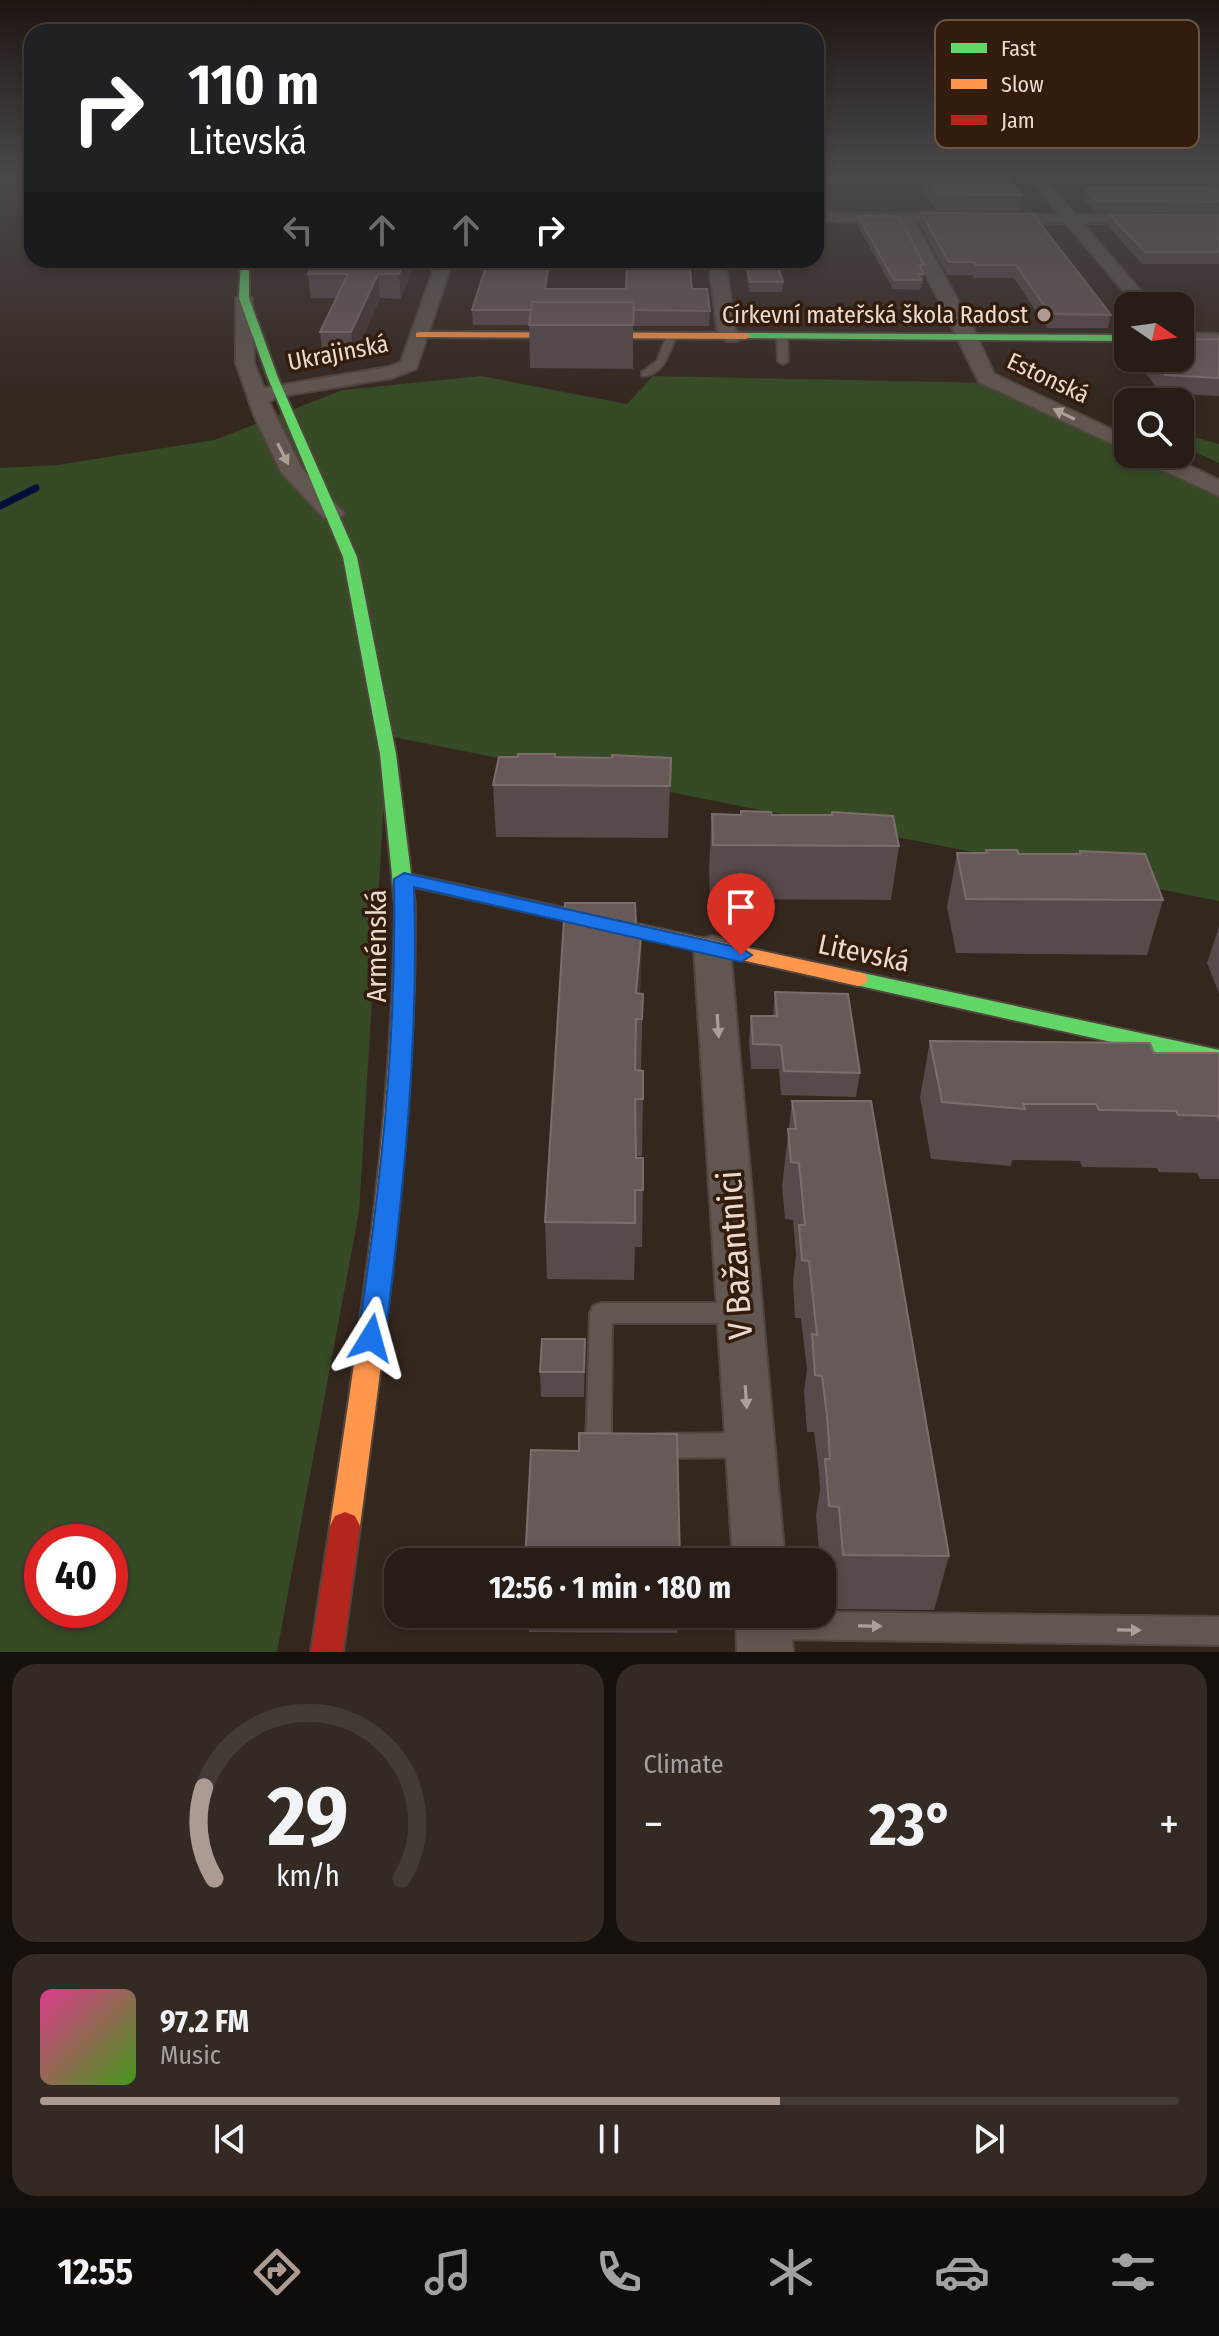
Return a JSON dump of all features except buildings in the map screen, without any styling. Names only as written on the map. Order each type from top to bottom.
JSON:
[{"type":"street","name":"Estonská","points":[[923,250],[969,338],[986,378],[1114,438]]},
{"type":"street","points":[[1097,250],[1133,292]]},
{"type":"street","name":"Arménská","points":[[245,268],[244,298],[275,384],[350,557],[388,754],[404,879],[406,969],[393,1179],[327,1652]]},
{"type":"street","points":[[420,335],[442,268]]},
{"type":"street","points":[[718,268],[726,329],[732,337]]},
{"type":"street","points":[[244,298],[245,363],[259,401],[292,472],[332,513]]},
{"type":"street","points":[[245,328],[263,386],[275,384]]},
{"type":"street","name":"Ukrajinská","points":[[259,401],[275,384],[317,387],[392,372],[409,365],[420,335],[661,333],[732,337],[1114,338]]},
{"type":"street","points":[[1194,338],[1219,339]]},
{"type":"street","points":[[317,387],[291,400],[317,466],[321,491]]},
{"type":"street","points":[[1176,468],[1219,489]]},
{"type":"street","name":"Litevská","points":[[404,879],[1219,1058]]},
{"type":"street","name":"V Bažantnici","points":[[712,948],[758,1548]]},
{"type":"lane","points":[[645,374],[661,362],[661,333]]},
{"type":"lane","points":[[782,337],[783,361]]},
{"type":"lane","points":[[740,1313],[601,1313],[598,1447],[750,1444]]},
{"type":"lane","points":[[764,1630],[1219,1631]]},
{"type":"green space","points":[[481,376],[627,404],[653,376],[996,383],[1114,441],[1114,468],[1169,468],[1219,492],[1219,901],[388,736],[359,1212],[277,1652],[0,1652],[0,468],[58,465],[214,440],[343,390]]},
{"type":"green space","points":[[1194,437],[1219,444],[1219,463],[1194,451]]},
{"type":"waterway","points":[[0,506],[36,488]]},
{"type":"traffic: fast","points":[[245,268],[244,298],[273,378],[350,557],[388,754],[405,906]]},
{"type":"traffic: fast","points":[[746,336],[1114,338]]},
{"type":"traffic: fast","points":[[858,979],[1219,1058]]},
{"type":"traffic: slow","points":[[420,335],[746,336]]},
{"type":"traffic: slow","points":[[404,879],[858,979]]},
{"type":"traffic: slow","points":[[345,1526],[395,1139],[405,984],[405,906]]},
{"type":"traffic: jam","points":[[327,1652],[345,1526]]},
{"type":"place","name":"Církevní mateřská škola Radost","points":[[1044,315]]},
{"type":"route","points":[[371,1338],[393,1179],[403,1064],[406,969],[404,879],[741,955]]}]
